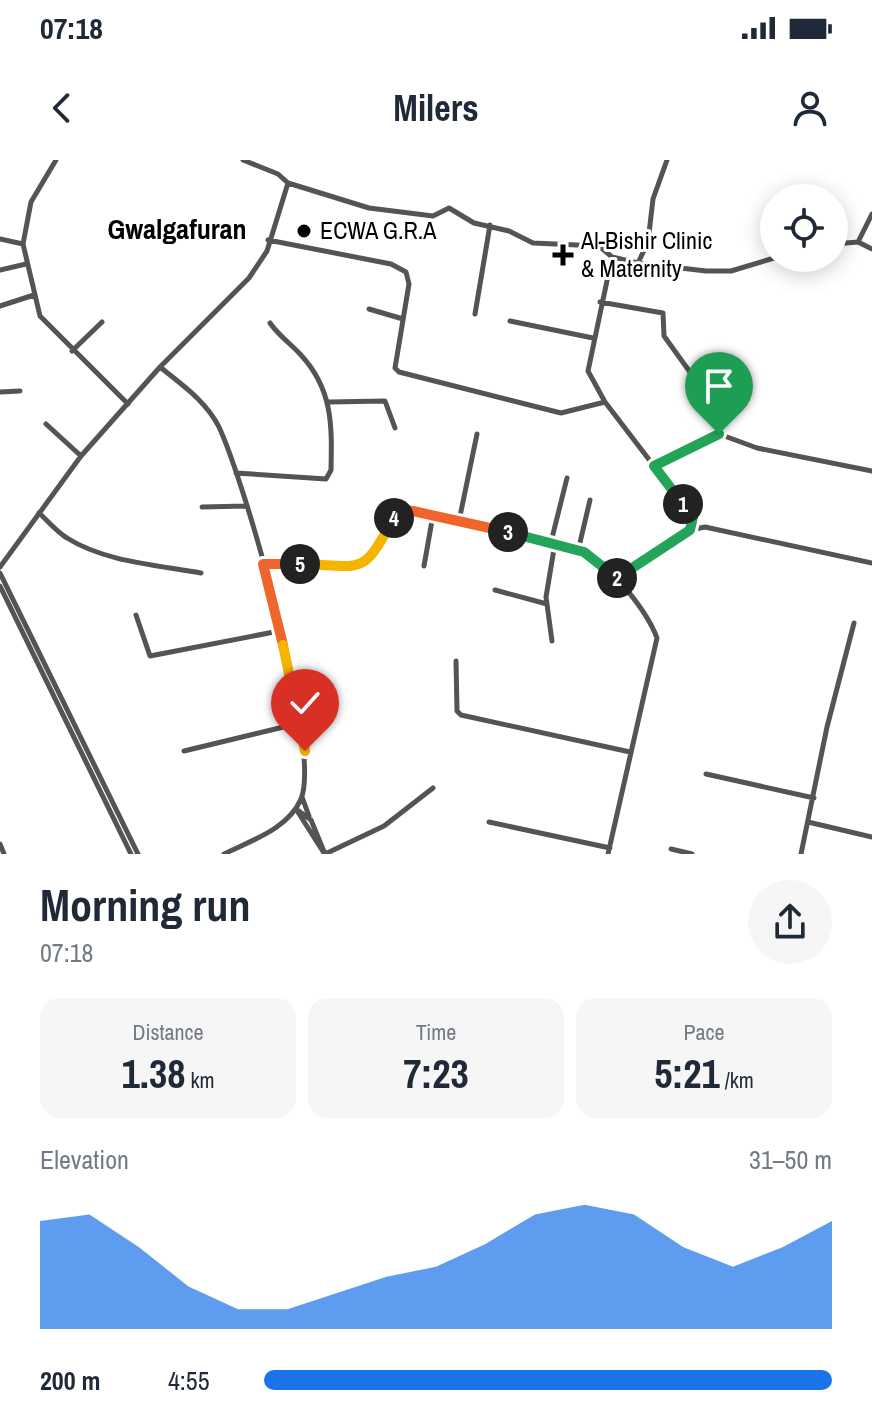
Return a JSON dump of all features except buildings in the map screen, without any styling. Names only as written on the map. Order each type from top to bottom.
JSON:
[{"type":"street","points":[[55,160],[31,202],[23,244],[34,295],[43,322],[128,404]]},
{"type":"street","points":[[243,160],[278,174],[288,183],[369,208],[430,216],[449,208],[474,223],[490,225],[533,243],[599,246],[612,257],[638,263],[731,271],[760,262]]},
{"type":"street","points":[[638,263],[648,242],[653,199],[667,160]]},
{"type":"street","points":[[131,854],[0,570],[81,456],[160,367],[249,278],[267,251],[288,183]]},
{"type":"street","points":[[858,242],[872,214]]},
{"type":"street","points":[[475,314],[490,225]]},
{"type":"street","points":[[0,239],[23,244]]},
{"type":"street","points":[[268,240],[391,264],[403,270],[409,280],[395,368],[399,372],[561,413],[605,402]]},
{"type":"street","points":[[848,243],[858,242],[872,249]]},
{"type":"street","points":[[612,257],[600,302],[588,371],[605,402],[693,517],[690,530]]},
{"type":"street","points":[[0,270],[26,264]]},
{"type":"street","points":[[0,306],[34,295]]},
{"type":"street","points":[[600,302],[663,313],[664,336],[713,404],[718,413],[719,434]]},
{"type":"street","points":[[369,309],[403,319]]},
{"type":"street","points":[[510,321],[593,338]]},
{"type":"street","points":[[72,351],[102,322]]},
{"type":"street","points":[[236,473],[326,479],[331,470],[329,402],[312,368],[270,323]]},
{"type":"street","points":[[160,367],[205,405],[218,427],[236,473],[263,564],[300,723],[307,762],[302,797],[306,819]]},
{"type":"street","points":[[0,392],[20,391]]},
{"type":"street","points":[[329,402],[385,401],[395,428]]},
{"type":"street","points":[[46,424],[81,456]]},
{"type":"street","points":[[459,521],[477,434]]},
{"type":"street","points":[[654,466],[719,434],[757,448],[872,471]]},
{"type":"street","points":[[552,641],[547,604],[553,542],[567,478]]},
{"type":"street","points":[[578,551],[590,500]]},
{"type":"street","points":[[202,507],[246,506]]},
{"type":"street","points":[[263,564],[357,566],[372,557],[396,514],[406,510],[553,542],[590,555],[618,579],[657,638],[609,851],[489,822]]},
{"type":"street","points":[[39,513],[66,537],[84,546],[129,560],[201,573]]},
{"type":"street","points":[[424,566],[433,515]]},
{"type":"street","points":[[618,579],[690,530],[713,527],[872,563]]},
{"type":"street","points":[[0,586],[138,854]]},
{"type":"street","points":[[495,590],[547,604]]},
{"type":"street","points":[[136,615],[150,656],[279,631]]},
{"type":"street","points":[[801,854],[827,727],[854,623]]},
{"type":"street","points":[[456,661],[457,711],[461,715],[630,752]]},
{"type":"street","points":[[184,751],[300,723]]},
{"type":"street","points":[[706,774],[814,798]]},
{"type":"street","points":[[296,809],[306,819],[325,854],[384,826],[433,788]]},
{"type":"street","points":[[288,820],[302,797]]},
{"type":"street","points":[[224,854],[288,820],[306,819]]},
{"type":"street","points":[[808,822],[872,837]]},
{"type":"street","points":[[0,844],[4,854]]},
{"type":"street","points":[[671,849],[692,854]]},
{"type":"place","name":"ECWA G.R.A","points":[[304,231]]},
{"type":"place","name":"Al-Bishir Clinic & Maternity","points":[[563,255]]},
{"type":"district","name":"Gwalgafuran","points":[[177,229]]},
{"type":"route","points":[[305,751],[263,564],[363,564],[372,557],[396,514],[406,510],[584,552],[618,579],[690,530],[692,525],[693,517],[654,466],[719,434]]}]
